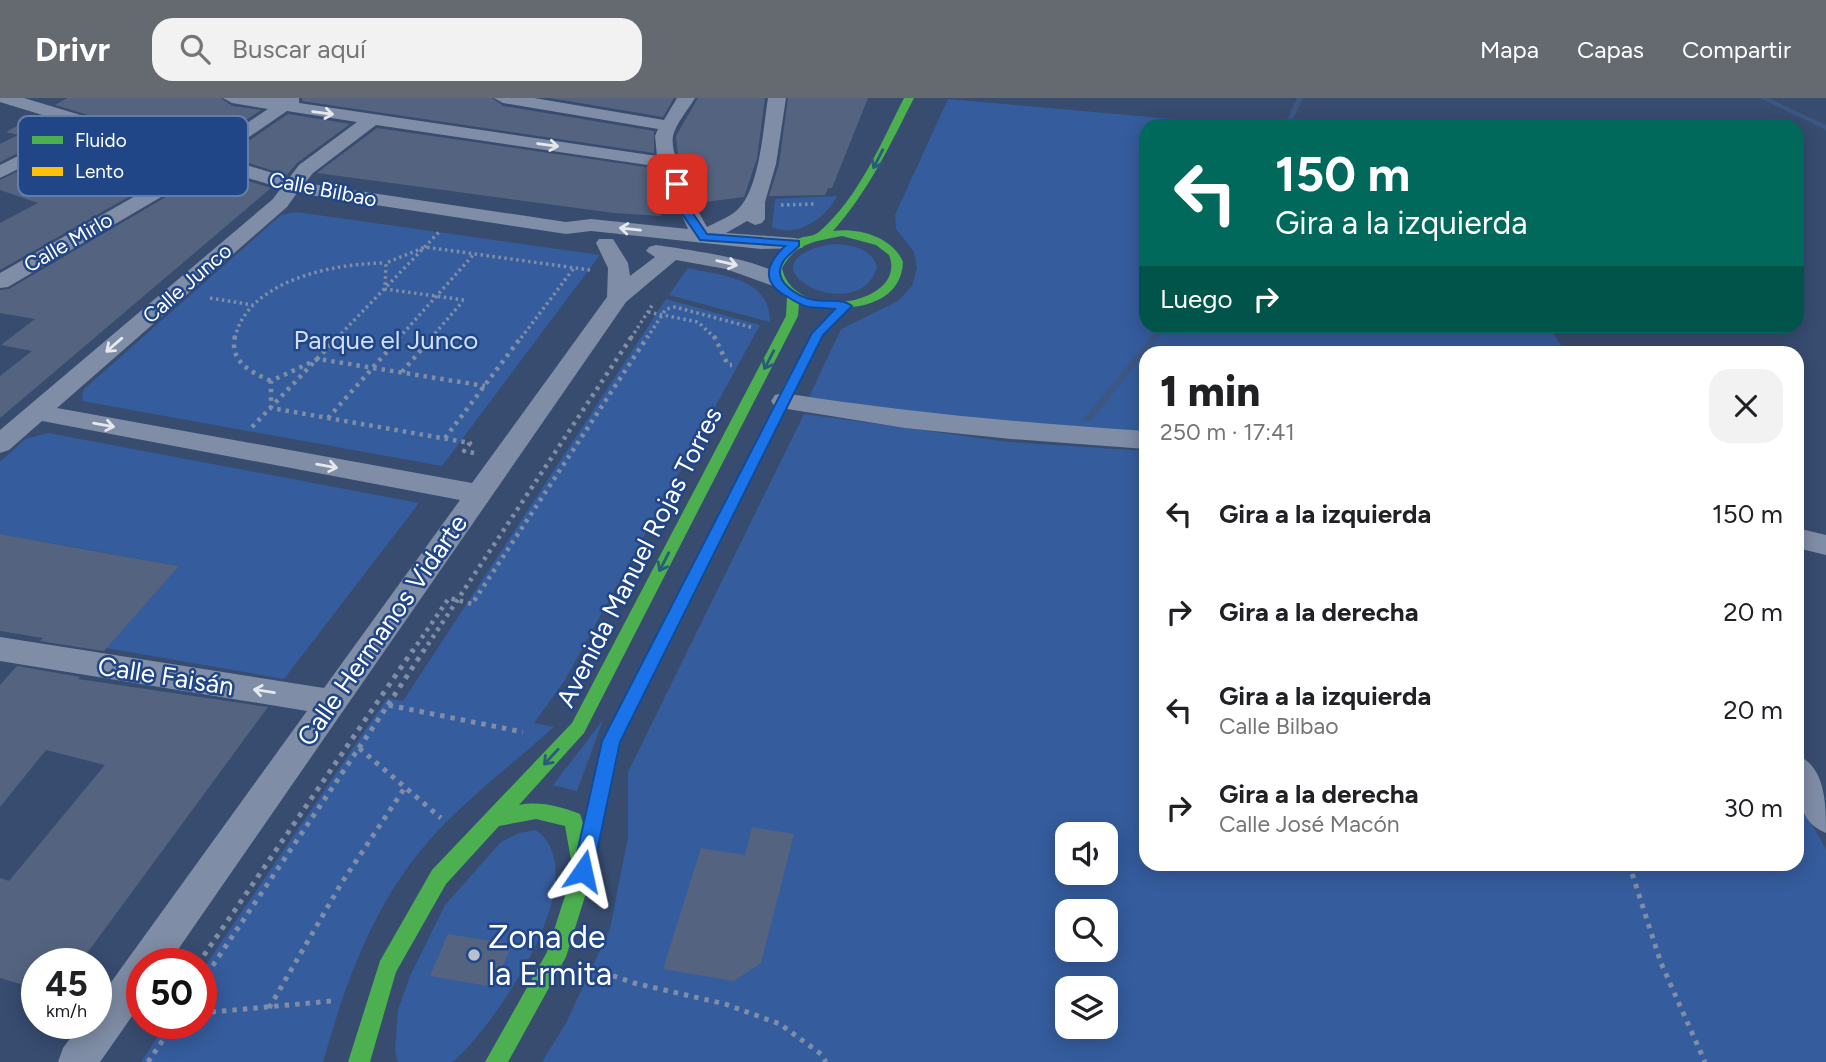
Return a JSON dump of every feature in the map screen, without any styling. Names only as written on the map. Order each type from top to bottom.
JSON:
[{"type":"main road","points":[[822,235],[847,211],[863,187],[909,98]]},
{"type":"main road","points":[[878,234],[897,260],[898,271],[893,283],[882,293],[846,306],[817,304],[793,297],[776,281],[774,271],[777,261],[795,244],[822,235],[878,234]]},
{"type":"main road","name":"Avenida Manuel Rojas Torres","points":[[359,1062],[387,968],[439,877],[578,728],[792,316],[793,297]]},
{"type":"main road","points":[[496,1062],[556,957],[583,871],[611,741],[818,333],[846,306]]},
{"type":"main road","points":[[494,818],[536,810],[573,820],[583,871]]},
{"type":"street","name":"Calle Bilbao","points":[[6,98],[64,116]]},
{"type":"street","points":[[232,98],[289,103],[371,120],[670,163]]},
{"type":"street","points":[[503,98],[670,126]]},
{"type":"street","points":[[686,98],[664,135],[670,163],[696,228],[704,237],[742,216],[755,202]]},
{"type":"street","points":[[761,243],[756,232],[755,202],[767,164],[777,98]]},
{"type":"street","name":"Calle Mirlo","points":[[248,132],[289,103]]},
{"type":"street","name":"Calle Junco","points":[[0,444],[280,203],[306,169],[371,120]]},
{"type":"street","points":[[0,172],[18,163]]},
{"type":"street","name":"Calle Bilbao","points":[[248,172],[293,186],[566,229],[591,225],[761,272],[776,281]]},
{"type":"street","name":"Calle Mirlo","points":[[0,282],[146,196]]},
{"type":"street","name":"Calle Hermanos Vidarte","points":[[157,948],[618,297],[682,218],[685,205]]},
{"type":"street","name":"Calle Bilbao","points":[[566,229],[580,239],[606,243],[662,245],[704,237],[795,244]]},
{"type":"street","points":[[606,243],[618,261],[621,274],[618,297]]},
{"type":"street","points":[[783,401],[958,425],[1139,439]]},
{"type":"street","points":[[36,412],[479,494]]},
{"type":"street","points":[[1804,540],[1826,545]]},
{"type":"street","name":"Calle Faisán","points":[[3,654],[331,702]]},
{"type":"street","points":[[1804,781],[1826,818]]},
{"type":"street","points":[[77,1062],[126,993]]},
{"type":"path","points":[[232,448],[459,211]]},
{"type":"path","points":[[271,381],[242,367],[233,351],[234,333],[254,305],[276,289],[319,271],[357,264],[386,263],[425,247],[594,270]]},
{"type":"path","points":[[328,418],[474,254]]},
{"type":"path","points":[[385,289],[386,263]]},
{"type":"path","points":[[445,439],[575,268]]},
{"type":"path","points":[[385,289],[464,300],[402,372]]},
{"type":"path","points":[[175,293],[254,305]]},
{"type":"path","points":[[217,959],[654,303],[618,297]]},
{"type":"path","points":[[209,948],[449,598],[472,604],[666,309],[675,307],[754,328],[753,331]]},
{"type":"path","points":[[648,312],[702,322],[712,332],[728,365],[734,366]]},
{"type":"path","points":[[738,356],[728,376],[759,380]]},
{"type":"path","points":[[271,381],[318,359],[485,386]]},
{"type":"path","points":[[271,381],[271,408]]},
{"type":"path","points":[[271,408],[470,443]]},
{"type":"path","points":[[388,705],[537,734]]},
{"type":"path","points":[[359,748],[441,819]]},
{"type":"path","points":[[269,1008],[341,884],[406,786]]},
{"type":"path","points":[[432,829],[452,810]]},
{"type":"path","points":[[1631,871],[1661,963],[1705,1062]]},
{"type":"path","points":[[556,957],[634,983],[725,1004],[780,1024],[821,1054],[825,1062]]},
{"type":"path","points":[[217,1012],[332,1001],[337,989]]},
{"type":"path","points":[[148,1062],[164,1039]]},
{"type":"green space","points":[[948,99],[1172,119],[1139,119],[1139,333],[1553,333],[1561,346],[1139,346],[1139,432],[914,413],[809,397],[841,329],[898,301],[912,286],[917,268],[914,252],[896,229],[895,215]]},
{"type":"green space","points":[[837,196],[826,211],[810,224],[791,230],[772,227],[775,199]]},
{"type":"green space","name":"Parque el Junco","points":[[296,212],[600,255],[442,466],[82,401],[83,390],[281,215]]},
{"type":"green space","points":[[832,244],[853,246],[870,255],[877,267],[866,285],[848,293],[828,293],[810,287],[797,277],[793,265],[804,253]]},
{"type":"green space","points":[[688,268],[729,277],[753,287],[768,307],[770,322],[669,295]]},
{"type":"green space","points":[[666,299],[760,325],[565,680],[534,723],[554,727],[482,788],[448,821],[400,878],[372,928],[349,980],[323,1062],[141,1062],[156,1039],[217,1039],[217,948],[387,698],[403,701]]},
{"type":"green space","points":[[804,414],[1009,442],[1139,451],[1139,871],[1804,871],[1804,810],[1826,849],[1826,1062],[542,1062],[566,1023],[610,929],[628,837],[628,772]]},
{"type":"green space","points":[[48,433],[419,503],[284,679],[106,648],[179,566],[0,534],[0,462],[25,439]]},
{"type":"green space","points":[[603,720],[577,791],[553,785]]},
{"type":"green space","points":[[536,830],[552,852],[555,881],[548,914],[534,950],[514,985],[471,1044],[453,1062],[398,1062],[395,1051],[398,1010],[410,976],[445,905],[501,842],[519,833]]},
{"type":"building","points":[[67,98],[221,98],[232,106],[261,110],[248,119],[248,116],[92,116],[55,105]]},
{"type":"building","points":[[302,98],[492,98],[503,106],[654,131],[654,153],[302,101]]},
{"type":"building","points":[[550,98],[674,98],[663,117]]},
{"type":"building","points":[[698,98],[765,98],[757,158],[744,197],[697,203],[678,155],[676,136]]},
{"type":"building","points":[[788,98],[868,98],[832,188],[828,188],[825,195],[769,196],[779,164]]},
{"type":"building","points":[[288,114],[350,124],[297,163],[287,175],[248,163],[248,141]]},
{"type":"building","points":[[18,125],[18,135],[6,132]]},
{"type":"building","points":[[377,128],[659,169],[674,204],[661,205],[661,216],[614,213],[317,173]]},
{"type":"building","points":[[18,135],[18,153],[0,162],[0,144]]},
{"type":"building","points":[[18,171],[18,196],[130,196],[0,270],[0,223],[38,203],[0,190],[0,180]]},
{"type":"building","points":[[248,181],[271,188],[0,418],[0,376],[32,351],[1,345],[35,319],[0,313],[0,290],[9,289],[168,196],[248,196]]},
{"type":"building","points":[[0,534],[179,566],[104,651],[40,641],[43,638],[0,631]]},
{"type":"building","points":[[17,666],[80,677],[78,679],[268,707],[91,948],[21,948],[21,984],[0,978],[0,878],[9,881],[105,765],[46,750],[0,807],[0,685]]},
{"type":"building","points":[[752,827],[794,834],[761,963],[734,981],[663,969],[701,848],[745,855]]},
{"type":"building","points":[[448,934],[512,944],[494,987],[430,976]]},
{"type":"waterway","points":[[1290,119],[1300,98]]},
{"type":"waterway","points":[[1763,98],[1826,128]]},
{"type":"waterway","points":[[1148,346],[1158,333]]},
{"type":"waterway","points":[[1087,420],[1139,357]]},
{"type":"traffic: fast","points":[[823,235],[861,187],[909,98]]},
{"type":"traffic: fast","points":[[842,233],[880,243],[894,254],[897,272],[890,286],[875,297],[847,305],[816,304],[790,293],[780,282],[776,268],[788,250],[803,241],[842,233]]},
{"type":"traffic: fast","points":[[494,818],[578,728],[792,316],[793,297]]},
{"type":"traffic: fast","points":[[583,871],[612,741],[791,386]]},
{"type":"traffic: fast","points":[[359,1062],[387,968],[439,877],[494,818],[536,810],[573,820],[583,871],[556,957],[496,1062]]},
{"type":"traffic: slow","points":[[791,386],[818,333],[846,306]]},
{"type":"place","name":"Zona de la Ermita","points":[[474,955]]},
{"type":"route","points":[[583,871],[611,741],[818,333],[846,306],[808,303],[793,297],[776,281],[774,271],[777,261],[784,251],[795,244],[704,237],[689,215],[677,184]]}]
